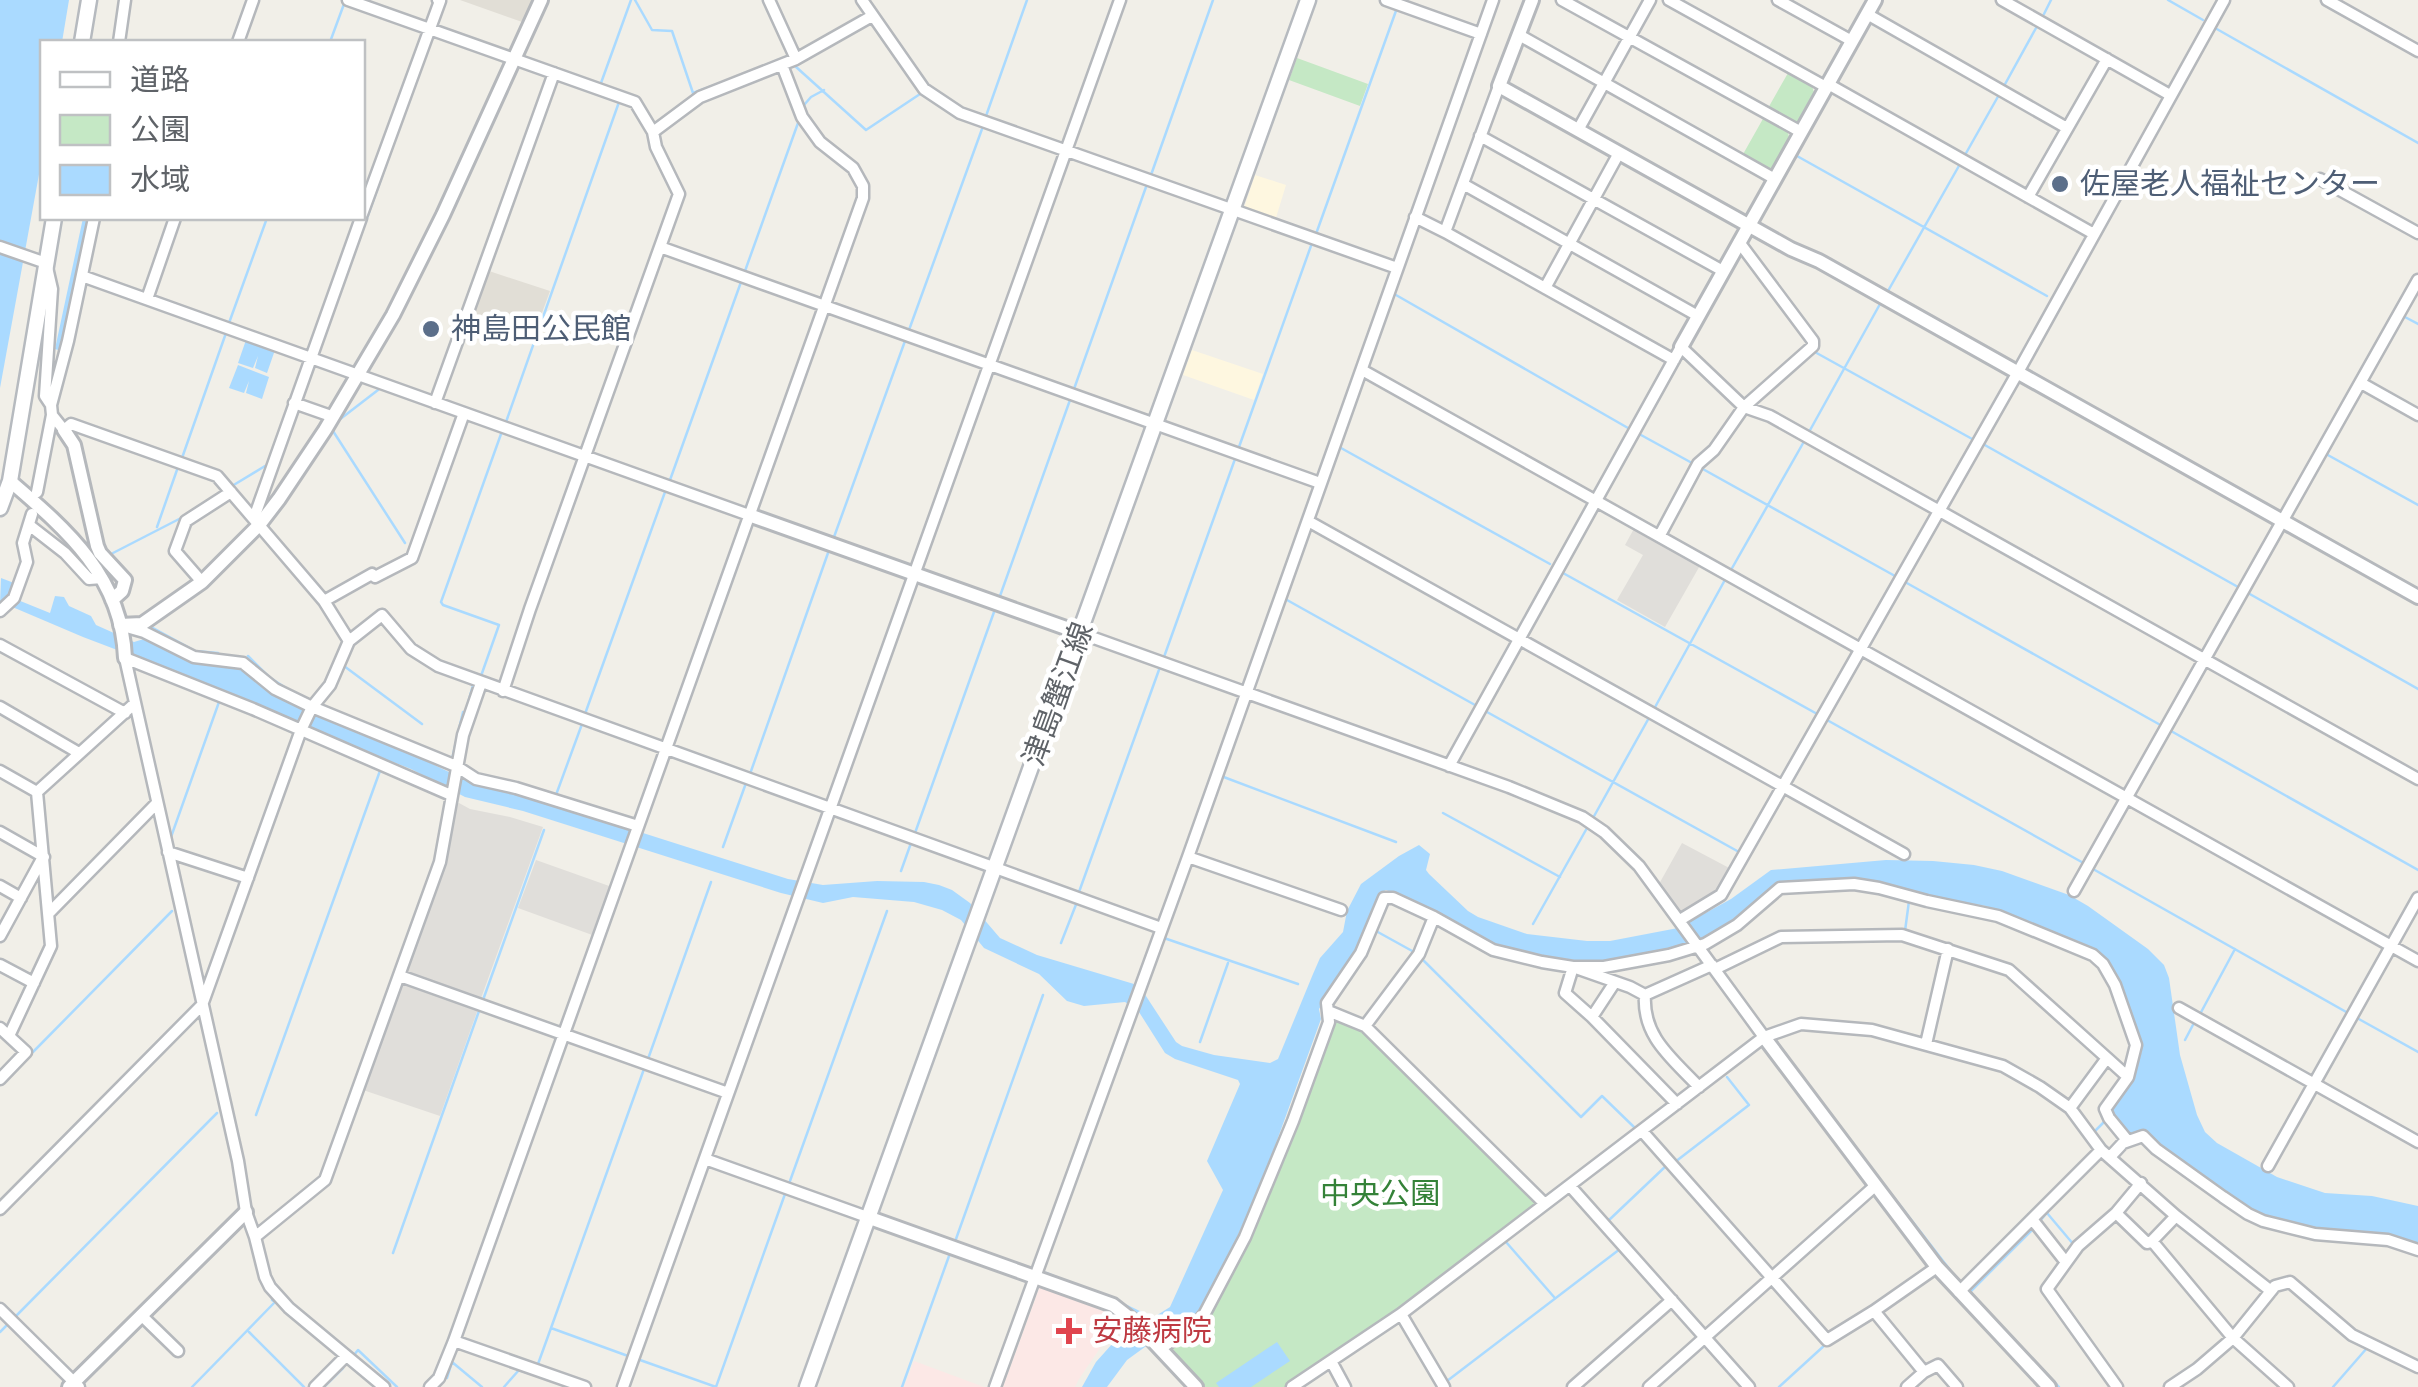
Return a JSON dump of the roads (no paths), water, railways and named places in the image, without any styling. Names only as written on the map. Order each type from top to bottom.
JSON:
[{"type":"main road","points":[[82,40],[89,0]]},
{"type":"main road","name":"津島蟹江線","points":[[807,1387],[1308,0]]},
{"type":"main road","points":[[0,508],[10,481],[40,261],[53,220]]},
{"type":"street","points":[[119,40],[126,0]]},
{"type":"street","points":[[239,40],[253,0]]},
{"type":"street","points":[[348,0],[635,102],[653,132],[679,194],[503,691]]},
{"type":"street","points":[[365,208],[438,0]]},
{"type":"street","points":[[122,629],[142,624],[202,582],[308,457],[392,316],[443,215],[541,0]]},
{"type":"street","points":[[769,0],[796,59]]},
{"type":"street","points":[[862,0],[924,89],[960,114],[1397,268]]},
{"type":"street","points":[[624,1387],[1120,0]]},
{"type":"street","points":[[1386,0],[1480,34]]},
{"type":"street","points":[[995,1387],[1038,1278],[1245,693],[1310,523],[1320,483],[1365,371],[1397,268],[1418,219],[1493,0]]},
{"type":"street","points":[[1445,232],[1532,0]]},
{"type":"street","points":[[1562,0],[1802,132]]},
{"type":"street","points":[[1578,130],[1650,0]]},
{"type":"street","points":[[1669,0],[2094,234]]},
{"type":"street","points":[[1778,0],[1852,41]]},
{"type":"street","points":[[1449,766],[1875,0]]},
{"type":"street","points":[[2002,0],[2170,95]]},
{"type":"street","points":[[1681,921],[1722,896],[2224,0]]},
{"type":"street","points":[[2327,0],[2418,51]]},
{"type":"street","points":[[1867,14],[2068,128]]},
{"type":"street","points":[[653,132],[700,97],[796,59],[872,16]]},
{"type":"street","points":[[1519,35],[1775,179]]},
{"type":"street","points":[[2028,196],[2107,59]]},
{"type":"street","points":[[430,1387],[439,1378],[454,1341],[864,198],[863,186],[852,168],[820,142],[802,117],[782,65]]},
{"type":"street","points":[[435,402],[554,72]]},
{"type":"street","points":[[1499,86],[2418,596]]},
{"type":"street","points":[[1480,136],[1723,271]]},
{"type":"street","points":[[1545,288],[1619,153]]},
{"type":"street","points":[[2320,178],[2418,234]]},
{"type":"street","points":[[1464,184],[1698,316]]},
{"type":"street","points":[[1418,219],[1545,288],[1678,353],[1744,407],[1770,416],[2418,779]]},
{"type":"street","points":[[37,492],[94,220]]},
{"type":"street","points":[[147,299],[174,220]]},
{"type":"street","points":[[256,521],[361,220]]},
{"type":"street","points":[[1660,535],[1698,464],[1714,450],[1744,407],[1814,346],[1739,242]]},
{"type":"street","points":[[0,246],[40,261],[52,289],[45,396],[74,445],[100,553],[124,580],[122,590],[112,600]]},
{"type":"street","points":[[660,246],[1320,483]]},
{"type":"street","points":[[82,276],[1534,796],[1582,817],[1639,866],[1937,1267],[2050,1387]]},
{"type":"street","points":[[2074,891],[2418,280]]},
{"type":"street","points":[[1365,371],[2418,960]]},
{"type":"street","points":[[2361,383],[2418,415]]},
{"type":"street","points":[[294,403],[332,416]]},
{"type":"street","points":[[324,601],[372,574],[375,577],[412,558],[464,413]]},
{"type":"street","points":[[64,430],[71,424],[218,476],[324,601],[348,641]]},
{"type":"street","points":[[10,481],[72,537],[102,578],[122,629],[134,704],[238,1161],[246,1212],[265,1277],[279,1298],[384,1387]]},
{"type":"street","points":[[202,582],[175,551],[186,521],[231,492]]},
{"type":"street","points":[[3,610],[14,598],[27,562],[23,544],[30,520],[89,579],[102,578]]},
{"type":"street","points":[[1310,523],[1904,854]]},
{"type":"street","points":[[0,1209],[202,1005],[301,730],[330,684],[348,641],[382,615],[422,658],[503,691],[1161,928]]},
{"type":"street","points":[[122,629],[144,632],[194,657],[243,663],[275,690],[476,780],[516,788],[638,828]]},
{"type":"street","points":[[0,644],[124,712]]},
{"type":"street","points":[[125,656],[451,794]]},
{"type":"street","points":[[255,1236],[326,1180],[440,862],[462,736],[481,682]]},
{"type":"street","points":[[37,792],[134,704]]},
{"type":"street","points":[[0,707],[79,753]]},
{"type":"street","points":[[0,771],[37,792]]},
{"type":"street","points":[[0,1079],[26,1052],[4,1032],[51,946],[37,792]]},
{"type":"street","points":[[49,913],[156,804]]},
{"type":"street","points":[[0,832],[44,856]]},
{"type":"street","points":[[168,852],[248,878]]},
{"type":"street","points":[[0,936],[44,856]]},
{"type":"street","points":[[1188,856],[1340,910]]},
{"type":"street","points":[[0,886],[21,898]]},
{"type":"street","points":[[1158,1345],[1195,1326],[1245,1237],[1328,1022],[1327,1004],[1361,954],[1384,898],[1393,898],[1434,917],[1493,950],[1574,967],[1604,967],[1669,955],[1698,945],[1736,925],[1780,888],[1868,886],[1998,916],[2080,948],[2103,964],[2136,1045],[2128,1077],[2105,1109],[2127,1140]]},
{"type":"street","points":[[2268,1166],[2418,898]]},
{"type":"street","points":[[1365,1026],[1418,954],[1434,917]]},
{"type":"street","points":[[1574,967],[1645,995],[1781,937],[1902,934],[2009,970],[2128,1077]]},
{"type":"street","points":[[1926,1044],[1948,949]]},
{"type":"street","points":[[0,965],[34,983]]},
{"type":"street","points":[[1574,967],[1565,993],[1677,1104]]},
{"type":"street","points":[[400,976],[728,1093]]},
{"type":"street","points":[[1592,1018],[1615,982]]},
{"type":"street","points":[[1645,995],[1654,1040],[1700,1087]]},
{"type":"street","points":[[2180,1008],[2418,1142]]},
{"type":"street","points":[[1328,1011],[1365,1026],[1545,1204]]},
{"type":"street","points":[[1292,1387],[1402,1314],[1764,1037],[1801,1024],[1872,1030],[1926,1044],[2003,1066],[2040,1087],[2070,1108],[2106,1154],[2176,1216],[2271,1291]]},
{"type":"street","points":[[2070,1108],[2106,1058]]},
{"type":"street","points":[[1642,1131],[1828,1340],[1937,1267]]},
{"type":"street","points":[[1959,1292],[2106,1154],[2127,1140],[2143,1136],[2222,1197],[2263,1221],[2315,1234],[2388,1240],[2418,1250]]},
{"type":"street","points":[[705,1159],[1113,1306],[1136,1323],[1196,1387]]},
{"type":"street","points":[[2117,1387],[2047,1289],[2078,1246],[2141,1183]]},
{"type":"street","points":[[1570,1186],[1750,1387]]},
{"type":"street","points":[[1649,1387],[1876,1186]]},
{"type":"street","points":[[0,1309],[74,1385],[246,1212]]},
{"type":"street","points":[[2116,1212],[2147,1243],[2176,1216]]},
{"type":"street","points":[[2032,1220],[2066,1261]]},
{"type":"street","points":[[2152,1241],[2233,1338],[2288,1387]]},
{"type":"street","points":[[2170,1387],[2233,1338],[2275,1286],[2290,1282],[2352,1335],[2418,1367]]},
{"type":"street","points":[[1573,1387],[1672,1300]]},
{"type":"street","points":[[1874,1311],[1924,1372]]},
{"type":"street","points":[[1402,1314],[1444,1387]]},
{"type":"street","points":[[141,1315],[178,1351]]},
{"type":"street","points":[[454,1341],[586,1387]]},
{"type":"street","points":[[315,1387],[345,1356]]},
{"type":"street","points":[[1331,1361],[1345,1387]]},
{"type":"street","points":[[1907,1387],[1938,1365],[1958,1387]]},
{"type":"water","points":[[0,0],[69,0],[62,40],[40,40],[40,169],[0,388]]},
{"type":"water","points":[[83,220],[90,220],[61,351],[55,349]]},
{"type":"water","points":[[246,340],[275,350],[267,373],[255,368],[258,356],[253,368],[238,363]]},
{"type":"water","points":[[238,365],[269,377],[262,399],[246,393],[249,381],[244,393],[229,388]]},
{"type":"water","points":[[1,578],[14,583],[8,596],[50,613],[55,596],[64,597],[69,606],[91,616],[96,625],[134,642],[147,638],[192,662],[242,668],[271,692],[298,707],[472,783],[511,791],[788,879],[823,885],[924,882],[952,890],[970,903],[1000,938],[1037,955],[1134,984],[1176,1042],[1214,1055],[1270,1063],[1278,1059],[1320,958],[1343,932],[1347,911],[1361,884],[1419,845],[1430,854],[1426,870],[1429,874],[1478,917],[1527,934],[1587,941],[1610,941],[1678,928],[1731,899],[1771,870],[1886,860],[1933,861],[2002,871],[2069,895],[2088,906],[2164,965],[2180,1055],[2197,1115],[2205,1132],[2217,1143],[2277,1177],[2325,1193],[2372,1196],[2418,1206],[2418,1245],[2377,1232],[2320,1231],[2264,1218],[2144,1129],[2128,1133],[2111,1114],[2111,1106],[2133,1082],[2142,1050],[2108,961],[2101,953],[2074,940],[1986,906],[1875,883],[1835,879],[1778,883],[1747,910],[1701,940],[1611,962],[1588,962],[1505,947],[1386,890],[1354,955],[1319,1009],[1321,1019],[1263,1179],[1200,1308],[1189,1321],[1127,1360],[1107,1387],[1082,1387],[1113,1343],[1170,1307],[1223,1190],[1207,1161],[1240,1084],[1238,1080],[1165,1053],[1139,1012],[1125,1002],[1084,1006],[1067,1001],[1039,974],[984,948],[961,920],[942,910],[914,902],[853,897],[823,903],[523,811],[465,797],[411,769],[225,691],[0,604]]},
{"type":"water","points":[[1277,1342],[1290,1361],[1251,1387],[1219,1387],[1216,1383]]},
{"type":"waterway","points":[[601,83],[631,0]]},
{"type":"waterway","points":[[635,0],[652,30],[672,31],[693,93],[737,77]]},
{"type":"waterway","points":[[986,116],[1027,0]]},
{"type":"waterway","points":[[1151,175],[1213,0]]},
{"type":"waterway","points":[[2044,14],[2051,0]]},
{"type":"waterway","points":[[2168,0],[2203,20]]},
{"type":"waterway","points":[[331,40],[344,4]]},
{"type":"waterway","points":[[1316,234],[1397,8]]},
{"type":"waterway","points":[[2004,86],[2036,28]]},
{"type":"waterway","points":[[2215,28],[2418,143]]},
{"type":"waterway","points":[[749,72],[783,58]]},
{"type":"waterway","points":[[795,66],[866,130],[920,94]]},
{"type":"waterway","points":[[506,422],[619,102],[557,80]]},
{"type":"waterway","points":[[804,105],[824,90]]},
{"type":"waterway","points":[[1965,155],[2000,93]]},
{"type":"waterway","points":[[319,352],[401,123]]},
{"type":"waterway","points":[[745,271],[798,123]]},
{"type":"waterway","points":[[909,330],[982,129]]},
{"type":"waterway","points":[[1797,156],[2047,296]]},
{"type":"waterway","points":[[1888,291],[1960,164]]},
{"type":"waterway","points":[[1074,389],[1146,187]]},
{"type":"waterway","points":[[229,323],[266,220]]},
{"type":"waterway","points":[[1239,447],[1312,243]]},
{"type":"waterway","points":[[1367,369],[1406,259]]},
{"type":"waterway","points":[[670,480],[741,282]]},
{"type":"waterway","points":[[1396,295],[1628,428]]},
{"type":"waterway","points":[[1809,432],[1880,304]]},
{"type":"waterway","points":[[2403,316],[2418,324]]},
{"type":"waterway","points":[[182,458],[226,333]]},
{"type":"waterway","points":[[834,537],[905,341]]},
{"type":"waterway","points":[[1813,351],[1974,440]]},
{"type":"waterway","points":[[1332,468],[1364,377]]},
{"type":"waterway","points":[[339,420],[378,390]]},
{"type":"waterway","points":[[1000,596],[1070,400]]},
{"type":"waterway","points":[[333,431],[405,543]]},
{"type":"waterway","points":[[481,676],[499,625],[441,602],[501,434]]},
{"type":"waterway","points":[[1641,435],[1692,463]]},
{"type":"waterway","points":[[1731,570],[1806,438]]},
{"type":"waterway","points":[[1983,444],[2238,587]]},
{"type":"waterway","points":[[1341,448],[1550,564]]},
{"type":"waterway","points":[[2326,454],[2418,505]]},
{"type":"waterway","points":[[1164,657],[1235,459]]},
{"type":"waterway","points":[[232,486],[265,466]]},
{"type":"waterway","points":[[157,527],[178,467]]},
{"type":"waterway","points":[[1701,468],[1895,576]]},
{"type":"waterway","points":[[113,553],[224,491]]},
{"type":"waterway","points":[[585,714],[665,492]]},
{"type":"waterway","points":[[750,774],[828,553]]},
{"type":"waterway","points":[[1275,628],[1297,565]]},
{"type":"waterway","points":[[1563,573],[1819,715]]},
{"type":"waterway","points":[[1654,709],[1726,578]]},
{"type":"waterway","points":[[1905,582],[2164,727]]},
{"type":"waterway","points":[[2248,593],[2418,689]]},
{"type":"waterway","points":[[1287,600],[1475,705]]},
{"type":"waterway","points":[[915,833],[994,612]]},
{"type":"waterway","points":[[153,628],[195,651],[218,653]]},
{"type":"waterway","points":[[248,656],[289,690]]},
{"type":"waterway","points":[[344,666],[422,724]]},
{"type":"waterway","points":[[1079,892],[1160,667]]},
{"type":"waterway","points":[[468,703],[473,685]]},
{"type":"waterway","points":[[171,837],[219,702]]},
{"type":"waterway","points":[[452,759],[463,712]]},
{"type":"waterway","points":[[1487,712],[1739,852]]},
{"type":"waterway","points":[[1593,818],[1650,716]]},
{"type":"waterway","points":[[1827,720],[2087,865]]},
{"type":"waterway","points":[[556,795],[582,724]]},
{"type":"waterway","points":[[2171,731],[2418,870]]},
{"type":"waterway","points":[[256,1115],[381,768]]},
{"type":"waterway","points":[[1221,776],[1396,842]]},
{"type":"waterway","points":[[723,847],[746,783]]},
{"type":"waterway","points":[[1443,813],[1560,877]]},
{"type":"waterway","points":[[1533,924],[1587,828]]},
{"type":"waterway","points":[[483,1000],[544,830]]},
{"type":"waterway","points":[[901,871],[911,843]]},
{"type":"waterway","points":[[2093,869],[2348,1013]]},
{"type":"waterway","points":[[648,1059],[711,882]]},
{"type":"waterway","points":[[1905,931],[1909,901]]},
{"type":"waterway","points":[[1061,943],[1077,902]]},
{"type":"waterway","points":[[33,1052],[172,911]]},
{"type":"waterway","points":[[790,1181],[887,911]]},
{"type":"waterway","points":[[1376,931],[1414,952]]},
{"type":"waterway","points":[[1164,938],[1298,984]]},
{"type":"waterway","points":[[2199,1016],[2235,949]]},
{"type":"waterway","points":[[1420,957],[1581,1117],[1602,1096],[1635,1128]]},
{"type":"waterway","points":[[1200,1042],[1228,963]]},
{"type":"waterway","points":[[956,1239],[1043,995]]},
{"type":"waterway","points":[[393,1253],[479,1011]]},
{"type":"waterway","points":[[2357,1018],[2418,1052]]},
{"type":"waterway","points":[[2185,1040],[2195,1021]]},
{"type":"waterway","points":[[551,1328],[644,1069]]},
{"type":"waterway","points":[[1675,1162],[1749,1105],[1727,1077]]},
{"type":"waterway","points":[[17,1315],[217,1113]]},
{"type":"waterway","points":[[2094,1132],[2104,1122]]},
{"type":"waterway","points":[[1847,1137],[1950,1270]]},
{"type":"waterway","points":[[2109,1150],[2120,1138]]},
{"type":"waterway","points":[[2077,1181],[2100,1158]]},
{"type":"waterway","points":[[1618,1232],[1608,1221],[1667,1165]]},
{"type":"waterway","points":[[640,1360],[716,1387],[785,1194]]},
{"type":"waterway","points":[[2040,1221],[2054,1204]]},
{"type":"waterway","points":[[2047,1213],[2074,1245]]},
{"type":"waterway","points":[[2033,1229],[1971,1294],[2059,1387]]},
{"type":"waterway","points":[[1506,1242],[1554,1297]]},
{"type":"waterway","points":[[1042,1273],[1051,1247]]},
{"type":"waterway","points":[[1447,1381],[1620,1249]]},
{"type":"waterway","points":[[902,1387],[949,1256]]},
{"type":"waterway","points":[[1046,1273],[1068,1282]]},
{"type":"waterway","points":[[1001,1387],[1038,1285]]},
{"type":"waterway","points":[[2292,1291],[2349,1340],[2367,1348],[2333,1387]]},
{"type":"waterway","points":[[192,1387],[275,1302],[272,1300]]},
{"type":"waterway","points":[[1118,1302],[1143,1314]]},
{"type":"waterway","points":[[1401,1324],[1417,1351]]},
{"type":"waterway","points":[[0,1332],[7,1325]]},
{"type":"waterway","points":[[538,1364],[551,1328],[628,1356]]},
{"type":"waterway","points":[[249,1332],[304,1387]]},
{"type":"waterway","points":[[1779,1387],[1826,1344]]},
{"type":"waterway","points":[[354,1355],[358,1350],[397,1387]]},
{"type":"waterway","points":[[447,1378],[452,1362],[482,1387]]},
{"type":"waterway","points":[[1592,1377],[1605,1365]]},
{"type":"waterway","points":[[324,1387],[343,1368]]},
{"type":"waterway","points":[[504,1387],[519,1370],[534,1375]]},
{"type":"place","name":"佐屋老人福祉センター","points":[[2060,184]]},
{"type":"place","name":"神島田公民館","points":[[431,329]]},
{"type":"place","name":"安藤病院","points":[[1069,1331]]},
{"type":"park label","name":"中央公園","points":[[1380,1194]]}]
